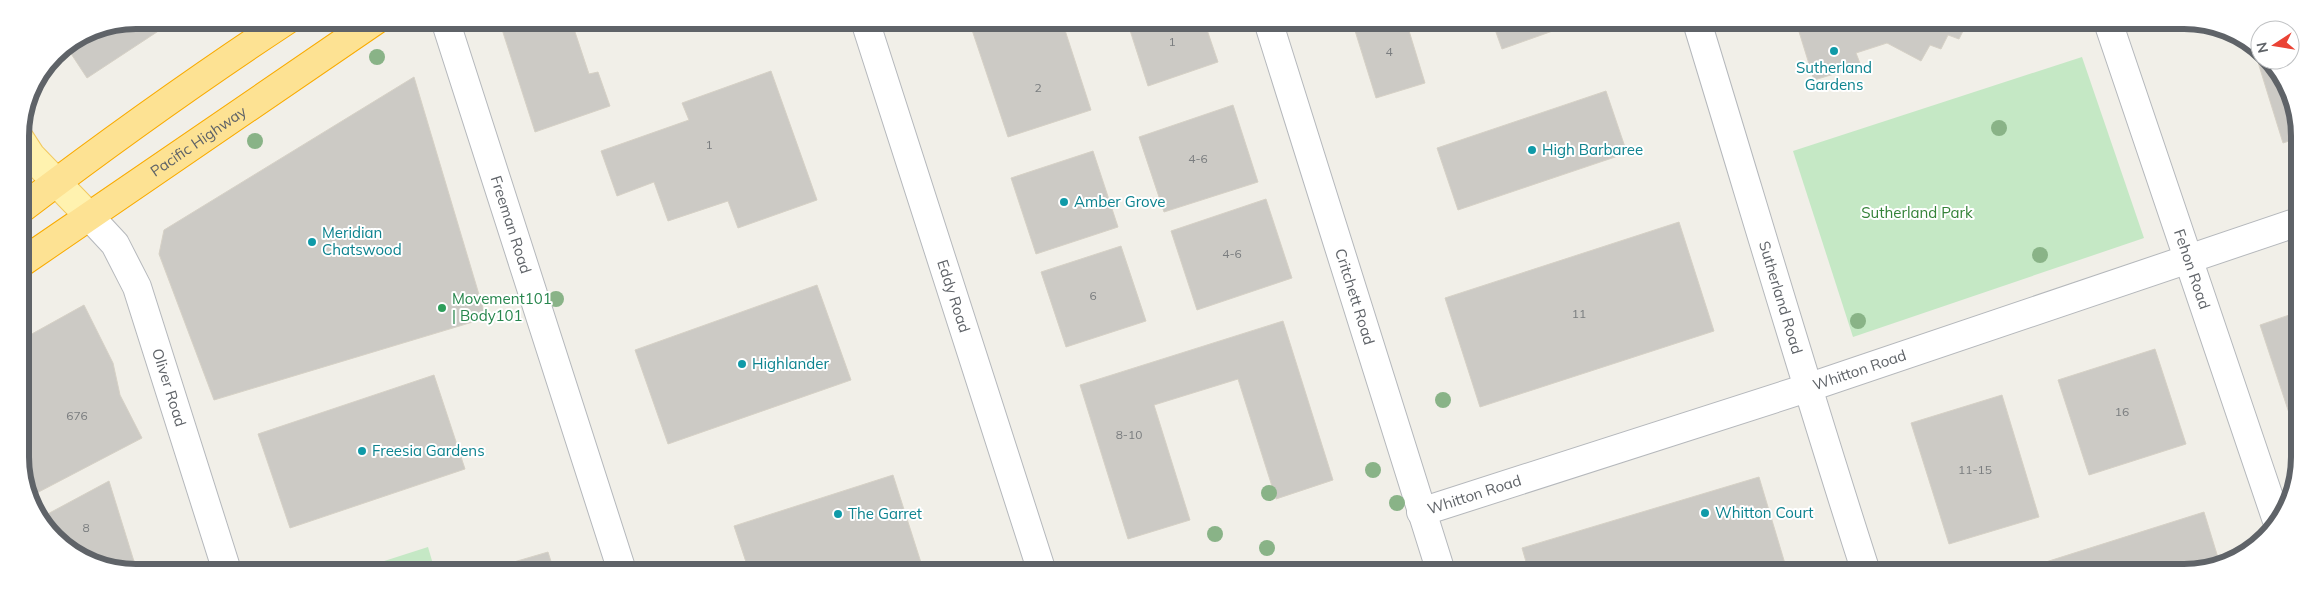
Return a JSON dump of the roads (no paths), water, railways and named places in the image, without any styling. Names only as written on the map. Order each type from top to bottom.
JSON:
[{"type":"highway","points":[[29,203],[200,77],[273,29]]},
{"type":"highway","name":"Pacific Highway","points":[[29,257],[363,29]]},
{"type":"main road","points":[[29,153],[89,216]]},
{"type":"street","name":"Freeman Road","points":[[448,29],[620,564]]},
{"type":"street","name":"Eddy Road","points":[[868,29],[1039,564]]},
{"type":"street","name":"Critchett Road","points":[[1270,29],[1438,564]]},
{"type":"street","name":"Sutherland Road","points":[[1699,29],[1789,321],[1807,388],[1863,564]]},
{"type":"street","name":"Fehon Road","points":[[2110,29],[2275,514]]},
{"type":"street","name":"Oliver Road","points":[[89,216],[115,244],[137,287],[225,564]]},
{"type":"street","name":"Whitton Road","points":[[1421,512],[1807,388],[2291,224]]},
{"type":"place","name":"Sutherland Gardens","points":[[1834,51]]},
{"type":"place","name":"High Barbaree","points":[[1532,150]]},
{"type":"place","name":"Amber Grove","points":[[1064,202]]},
{"type":"place","name":"Meridian Chatswood","points":[[312,242]]},
{"type":"place","name":"Movement101 | Body101","points":[[442,308]]},
{"type":"place","name":"Highlander","points":[[742,364]]},
{"type":"place","name":"Freesia Gardens","points":[[362,451]]},
{"type":"place","name":"Whitton Court","points":[[1705,513]]},
{"type":"place","name":"The Garret","points":[[838,514]]},
{"type":"park label","name":"Sutherland Park","points":[[1917,213]]}]
